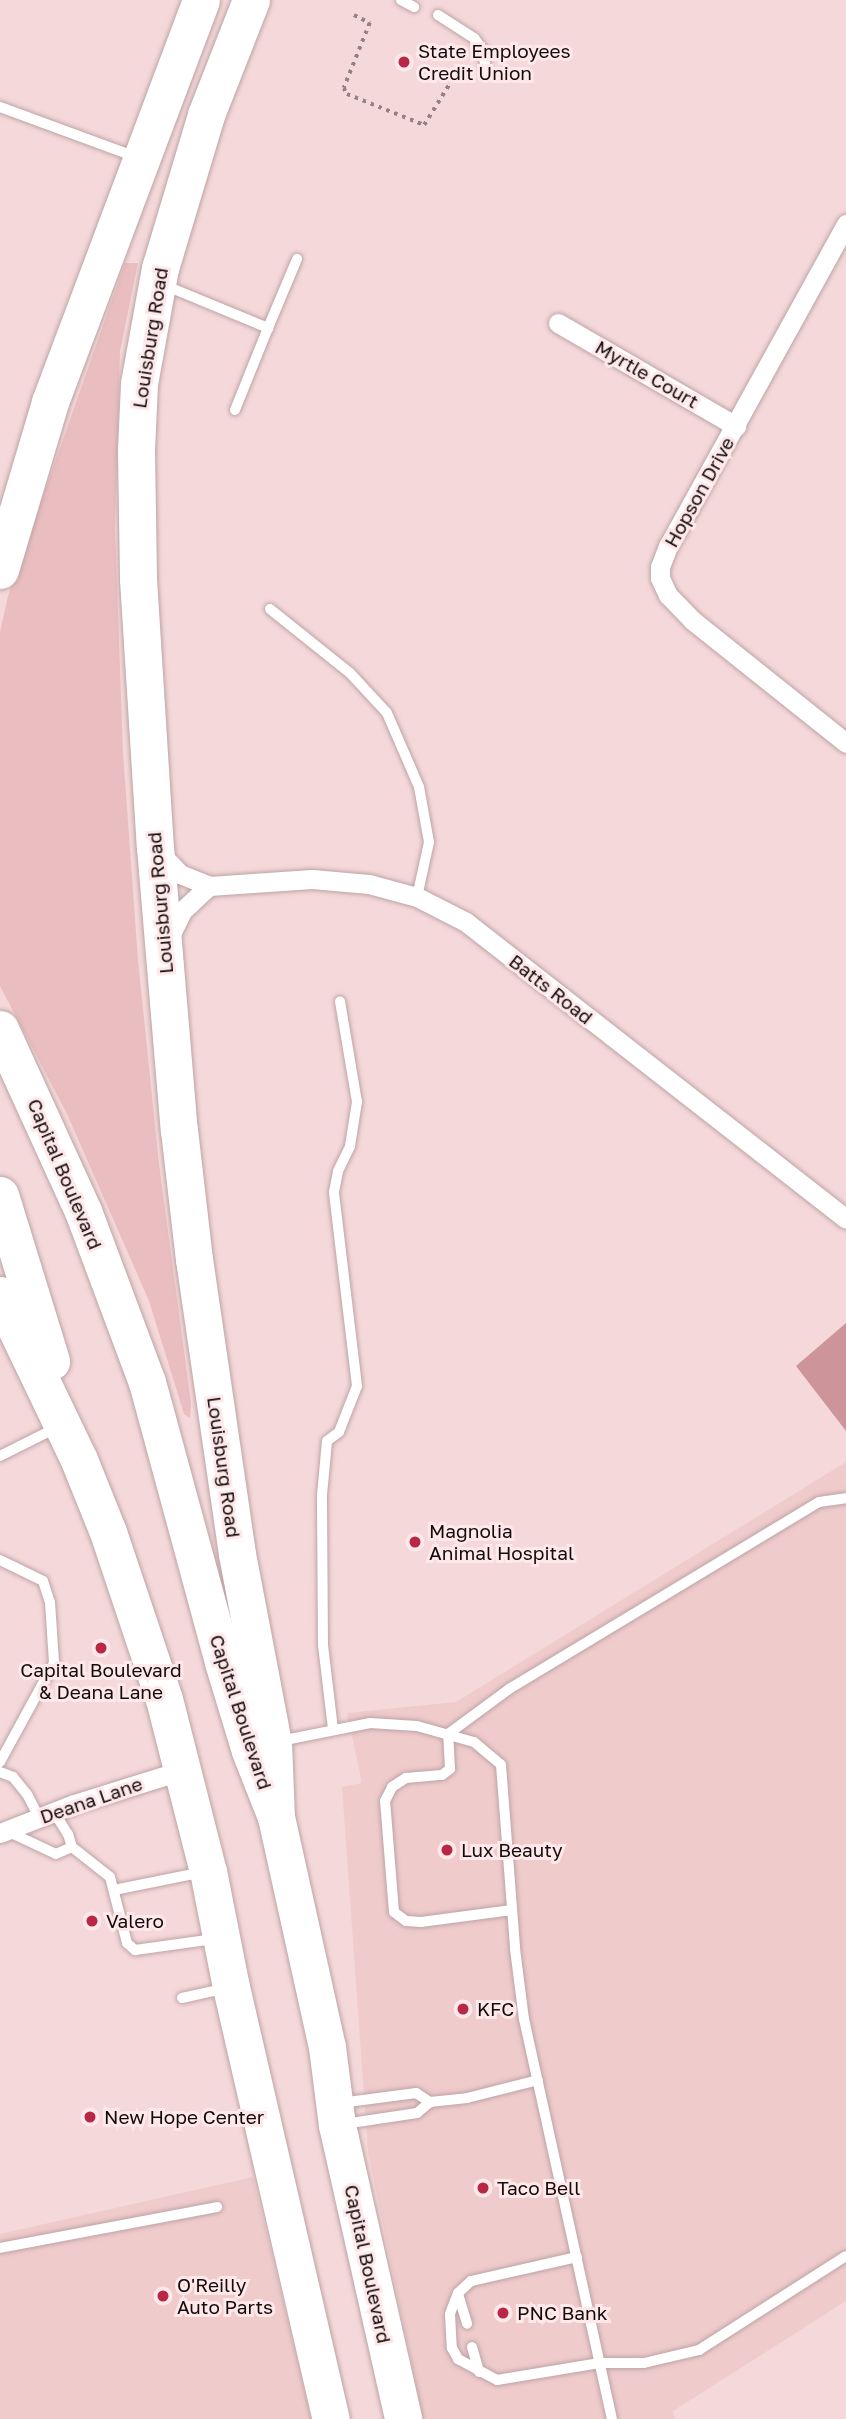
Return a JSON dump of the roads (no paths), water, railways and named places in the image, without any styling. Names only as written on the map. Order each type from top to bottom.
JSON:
[{"type":"highway","points":[[0,570],[43,423],[201,0]]},
{"type":"highway","name":"Louisburg Road","points":[[251,0],[206,115],[157,282],[139,384],[136,450],[138,579],[163,949],[197,1284],[262,1747]]},
{"type":"highway","name":"Capital Boulevard","points":[[0,1030],[83,1211],[147,1382],[262,1747],[327,2048],[336,2114],[402,2419]]},
{"type":"highway","points":[[0,1195],[79,1460],[144,1633],[183,1770],[331,2419]]},
{"type":"highway","points":[[0,1295],[79,1460]]},
{"type":"street","name":"Hopson Drive","points":[[846,224],[668,546],[660,567],[662,585],[692,620],[846,743]]},
{"type":"street","name":"Myrtle Court","points":[[558,323],[736,426]]},
{"type":"street","name":"Batts Road","points":[[155,847],[180,874],[209,886],[283,880],[342,880],[417,897],[466,922],[846,1219]]},
{"type":"street","points":[[163,949],[183,911],[209,886]]},
{"type":"street","name":"Deana Lane","points":[[3,1832],[183,1770]]},
{"type":"lane","points":[[401,0],[414,7]]},
{"type":"lane","points":[[438,15],[474,38],[483,50],[486,71]]},
{"type":"lane","points":[[0,107],[140,159]]},
{"type":"lane","points":[[234,410],[297,259]]},
{"type":"lane","points":[[157,282],[268,328]]},
{"type":"lane","points":[[270,608],[351,673],[387,713],[419,787],[429,842],[417,897]]},
{"type":"lane","points":[[333,1729],[323,1645],[322,1495],[327,1441],[339,1432],[357,1386],[334,1192],[338,1171],[350,1146],[357,1101],[340,1002]]},
{"type":"lane","points":[[0,1456],[62,1426]]},
{"type":"lane","points":[[448,1734],[509,1689],[818,1502],[846,1498]]},
{"type":"lane","points":[[0,1560],[43,1581],[50,1602],[54,1663],[0,1762]]},
{"type":"lane","points":[[262,1747],[333,1729],[370,1723],[417,1726],[474,1742],[502,1765],[512,1910],[524,2019],[612,2419]]},
{"type":"lane","points":[[448,1734],[450,1769],[442,1775],[406,1778],[392,1787],[385,1801],[394,1912],[406,1921],[421,1922],[512,1910]]},
{"type":"lane","points":[[0,1772],[13,1777],[46,1815],[68,1834],[72,1847],[110,1877],[127,1943],[135,1950],[221,1938]]},
{"type":"lane","points":[[3,1832],[56,1854],[72,1847]]},
{"type":"lane","points":[[114,1890],[208,1871]]},
{"type":"lane","points":[[182,1998],[231,1987]]},
{"type":"lane","points":[[336,2114],[417,2113],[430,2102],[467,2098],[538,2080]]},
{"type":"lane","points":[[336,2114],[416,2093],[430,2102]]},
{"type":"lane","points":[[0,2248],[217,2207]]},
{"type":"lane","points":[[577,2257],[471,2281],[458,2293],[450,2314],[452,2348],[458,2359],[497,2380],[600,2363],[644,2363],[699,2350],[846,2256]]},
{"type":"lane","points":[[458,2293],[467,2324]]},
{"type":"lane","points":[[472,2347],[479,2372]]},
{"type":"place","name":"State Employees Credit Union","points":[[404,62]]},
{"type":"place","name":"Magnolia Animal Hospital","points":[[415,1542]]},
{"type":"place","name":"Capital Boulevard & Deana Lane","points":[[101,1648]]},
{"type":"place","name":"Lux Beauty","points":[[447,1850]]},
{"type":"place","name":"Valero","points":[[92,1921]]},
{"type":"place","name":"KFC","points":[[463,2009]]},
{"type":"place","name":"New Hope Center","points":[[90,2117]]},
{"type":"place","name":"Taco Bell","points":[[483,2188]]},
{"type":"place","name":"O'Reilly Auto Parts","points":[[163,2296]]},
{"type":"place","name":"PNC Bank","points":[[503,2313]]}]
